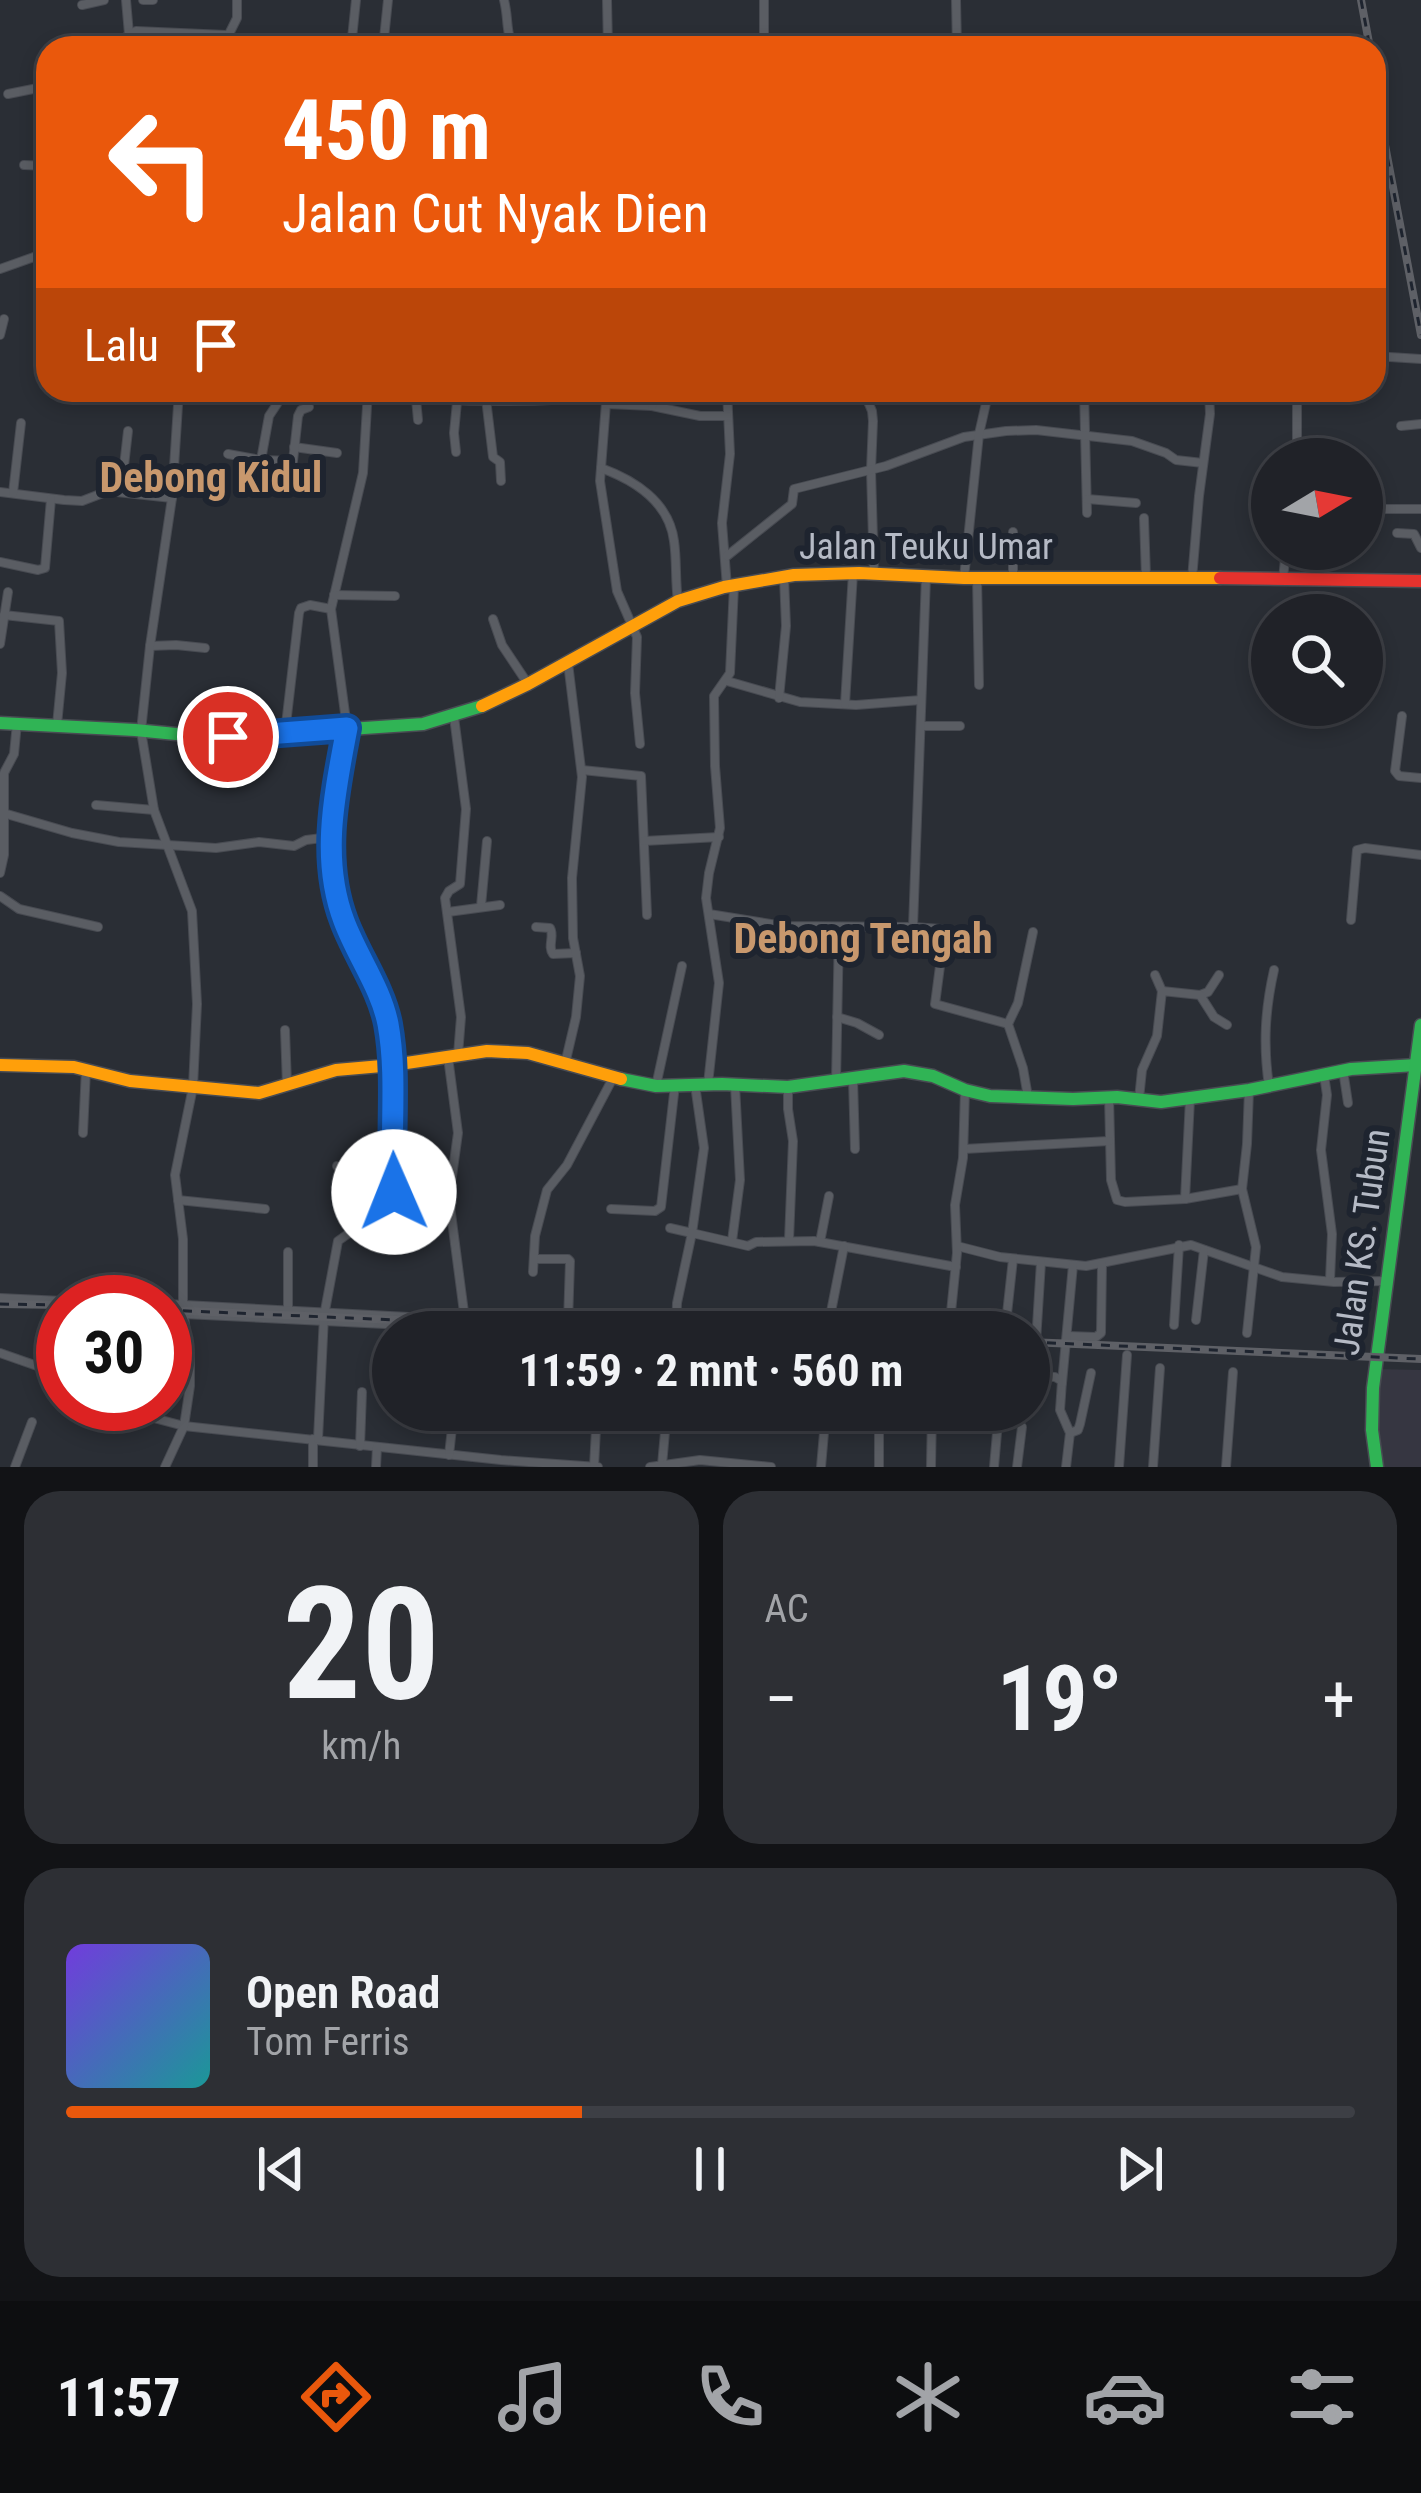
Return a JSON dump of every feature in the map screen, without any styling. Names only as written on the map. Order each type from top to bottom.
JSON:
[{"type":"main road","name":"Jalan Teuku Umar","points":[[0,723],[217,738],[423,724],[474,710],[528,684],[678,601],[784,577],[853,573],[1421,581]]},
{"type":"main road","name":"Jalan KS. Tubun","points":[[1377,1467],[1372,1388],[1421,1027]]},
{"type":"main road","points":[[0,1065],[86,1070],[130,1081],[260,1093],[336,1070],[487,1051],[519,1052],[656,1086],[788,1087],[913,1071],[990,1096],[1161,1102],[1343,1070],[1416,1065]]},
{"type":"street","points":[[82,4],[104,0]]},
{"type":"street","points":[[126,0],[129,34],[226,35],[237,18],[237,0]]},
{"type":"street","points":[[143,0],[154,0]]},
{"type":"street","points":[[352,36],[356,0]]},
{"type":"street","points":[[384,36],[388,0]]},
{"type":"street","points":[[504,0],[508,36]]},
{"type":"street","points":[[607,0],[608,36]]},
{"type":"street","points":[[764,0],[764,36]]},
{"type":"street","points":[[956,0],[957,36]]},
{"type":"street","points":[[8,94],[36,88]]},
{"type":"street","points":[[24,165],[36,166]]},
{"type":"street","points":[[0,269],[36,256]]},
{"type":"street","points":[[0,334],[4,319]]},
{"type":"street","points":[[1386,358],[1420,362]]},
{"type":"street","points":[[178,402],[172,498],[141,730],[154,810],[192,911],[197,1004],[193,1087],[176,1160],[184,1275]]},
{"type":"street","points":[[261,460],[269,416],[277,402]]},
{"type":"street","points":[[368,402],[364,472],[332,609],[347,728],[332,807],[334,885],[342,917],[383,1005],[393,1065],[393,1174],[398,1203],[406,1208],[449,1201]]},
{"type":"street","points":[[416,402],[418,420]]},
{"type":"street","points":[[456,452],[457,402]]},
{"type":"street","points":[[486,402],[502,481]]},
{"type":"street","points":[[607,402],[603,510],[613,573],[638,643],[635,693],[640,744]]},
{"type":"street","points":[[632,402],[700,416],[728,416]]},
{"type":"street","points":[[652,402],[652,406]]},
{"type":"street","points":[[677,1311],[704,1148],[702,1084],[719,983],[706,898],[720,815],[714,695],[727,681],[733,650],[722,523],[730,454],[727,402]]},
{"type":"street","points":[[868,402],[874,574]]},
{"type":"street","points":[[979,685],[971,578],[979,434],[986,402]]},
{"type":"street","points":[[1084,402],[1088,513]]},
{"type":"street","points":[[1192,579],[1210,402]]},
{"type":"street","points":[[1297,403],[1297,438]]},
{"type":"street","points":[[227,454],[293,461],[298,416],[309,407]]},
{"type":"street","points":[[13,493],[21,422]]},
{"type":"street","points":[[1401,426],[1421,424]]},
{"type":"street","points":[[727,556],[792,504],[794,489],[871,470],[979,434],[1022,430],[1142,443],[1176,460],[1202,464]]},
{"type":"street","points":[[121,492],[128,431]]},
{"type":"street","points":[[294,447],[337,452]]},
{"type":"street","points":[[601,468],[627,478],[664,512],[674,541],[678,601]]},
{"type":"street","points":[[0,491],[82,501],[103,492],[172,498]]},
{"type":"street","points":[[0,562],[44,569],[51,499]]},
{"type":"street","points":[[1087,499],[1136,503]]},
{"type":"street","points":[[1385,509],[1421,509]]},
{"type":"street","points":[[1144,518],[1146,577]]},
{"type":"street","points":[[1013,532],[1013,576]]},
{"type":"street","points":[[1397,532],[1418,536],[1421,548]]},
{"type":"street","points":[[1283,579],[1284,570]]},
{"type":"street","points":[[845,704],[853,573]]},
{"type":"street","points":[[913,927],[926,575]]},
{"type":"street","points":[[779,698],[786,626],[784,577]]},
{"type":"street","points":[[0,644],[8,592]]},
{"type":"street","points":[[334,595],[395,596]]},
{"type":"street","points":[[285,733],[299,613],[310,604],[332,609]]},
{"type":"street","points":[[4,615],[59,621],[62,673],[57,725]]},
{"type":"street","points":[[493,619],[502,644],[528,684]]},
{"type":"street","points":[[151,646],[205,648]]},
{"type":"street","points":[[565,1064],[580,976],[573,938],[572,878],[582,770],[568,663]]},
{"type":"street","points":[[727,681],[800,702],[868,705],[922,700]]},
{"type":"street","points":[[1402,716],[1395,771],[1399,776],[1421,778]]},
{"type":"street","points":[[454,717],[470,801],[460,884],[446,894],[461,1017],[453,1056],[458,1133],[449,1201],[464,1311]]},
{"type":"street","points":[[0,873],[4,773],[14,754],[16,723]]},
{"type":"street","points":[[920,726],[960,726]]},
{"type":"street","points":[[582,770],[641,776],[647,915]]},
{"type":"street","points":[[96,806],[154,810]]},
{"type":"street","points":[[2,813],[88,838],[216,848],[259,842],[294,846],[330,837]]},
{"type":"street","points":[[644,841],[718,836]]},
{"type":"street","points":[[481,906],[487,841]]},
{"type":"street","points":[[1352,920],[1358,850],[1421,855]]},
{"type":"street","points":[[0,896],[19,909],[98,927]]},
{"type":"street","points":[[448,912],[500,905]]},
{"type":"street","points":[[709,914],[783,926],[941,929],[935,1004],[1008,1024]]},
{"type":"street","points":[[536,927],[552,930],[554,954],[576,953]]},
{"type":"street","points":[[836,1082],[839,928]]},
{"type":"street","points":[[1028,1098],[1008,1024],[1018,1003],[1033,932]]},
{"type":"street","points":[[656,1086],[682,966]]},
{"type":"street","points":[[1269,1086],[1264,1022],[1274,970]]},
{"type":"street","points":[[1139,1099],[1142,1070],[1157,1036],[1162,992],[1155,975]]},
{"type":"street","points":[[1162,992],[1200,995],[1208,992],[1219,975]]},
{"type":"street","points":[[1200,995],[1214,1017],[1227,1025]]},
{"type":"street","points":[[837,1017],[879,1035]]},
{"type":"street","points":[[285,1030],[287,1085]]},
{"type":"street","points":[[83,1133],[86,1070]]},
{"type":"street","points":[[1343,1070],[1348,1102]]},
{"type":"street","points":[[1324,1073],[1327,1094],[1321,1150],[1332,1234],[1330,1280]]},
{"type":"street","points":[[533,1272],[547,1190],[567,1165],[613,1078]]},
{"type":"street","points":[[853,1079],[855,1149]]},
{"type":"street","points":[[611,1209],[656,1211],[661,1207],[675,1085]]},
{"type":"street","points":[[732,1241],[740,1180],[735,1085]]},
{"type":"street","points":[[788,1087],[793,1142],[789,1240]]},
{"type":"street","points":[[951,1311],[965,1090]]},
{"type":"street","points":[[1247,1333],[1256,1247],[1242,1189],[1249,1090]]},
{"type":"street","points":[[1108,1097],[1111,1180],[1117,1200],[1185,1199],[1242,1189]]},
{"type":"street","points":[[1185,1199],[1190,1099]]},
{"type":"street","points":[[964,1149],[1109,1141]]},
{"type":"street","points":[[337,1166],[356,1174],[393,1174]]},
{"type":"street","points":[[313,1467],[324,1317],[338,1241],[369,1220],[394,1192]]},
{"type":"street","points":[[820,1242],[829,1196]]},
{"type":"street","points":[[178,1200],[265,1209]]},
{"type":"street","points":[[670,1228],[748,1246],[756,1241],[820,1242],[956,1268]]},
{"type":"street","points":[[1174,1325],[1179,1245]]},
{"type":"street","points":[[957,1246],[1013,1259],[1072,1265],[1102,1264],[1191,1245],[1282,1277],[1386,1281]]},
{"type":"street","points":[[831,1311],[844,1246]]},
{"type":"street","points":[[1196,1320],[1204,1250]]},
{"type":"street","points":[[288,1252],[288,1310]]},
{"type":"street","points":[[535,1259],[570,1262],[568,1311]]},
{"type":"street","points":[[1007,1311],[1013,1259]]},
{"type":"street","points":[[1038,1311],[1041,1262]]},
{"type":"street","points":[[1068,1336],[1101,1334],[1102,1264]]},
{"type":"street","points":[[1066,1467],[1070,1433],[1060,1410],[1072,1265]]},
{"type":"street","points":[[0,1298],[36,1300]]},
{"type":"street","points":[[192,1309],[288,1310],[324,1317]]},
{"type":"street","points":[[192,1309],[372,1320]]},
{"type":"street","points":[[0,1353],[36,1366]]},
{"type":"street","points":[[1119,1467],[1127,1355]]},
{"type":"street","points":[[1153,1467],[1160,1368]]},
{"type":"street","points":[[1226,1467],[1233,1372]]},
{"type":"street","points":[[1070,1433],[1078,1430],[1090,1373]]},
{"type":"street","points":[[1050,1377],[1062,1384]]},
{"type":"street","points":[[360,1446],[362,1392]]},
{"type":"street","points":[[15,1467],[32,1422]]},
{"type":"street","points":[[192,1427],[449,1454],[501,1464],[596,1467],[597,1431]]},
{"type":"street","points":[[165,1467],[182,1431]]},
{"type":"street","points":[[449,1454],[452,1431]]},
{"type":"street","points":[[662,1466],[665,1431]]},
{"type":"street","points":[[821,1467],[824,1431]]},
{"type":"street","points":[[879,1431],[879,1467]]},
{"type":"street","points":[[932,1431],[932,1467]]},
{"type":"street","points":[[994,1467],[997,1431]]},
{"type":"street","points":[[1018,1467],[1022,1431]]},
{"type":"street","points":[[376,1467],[377,1448]]},
{"type":"street","points":[[652,1467],[700,1460],[771,1467]]},
{"type":"shaded area","points":[[1374,1369],[1421,1370],[1421,1467],[1379,1467]]},
{"type":"railway","points":[[1361,0],[1368,36]]},
{"type":"railway","points":[[1386,150],[1421,335]]},
{"type":"railway","points":[[0,1304],[36,1305]]},
{"type":"railway","points":[[192,1311],[372,1319]]},
{"type":"railway","points":[[1050,1343],[1421,1359]]},
{"type":"traffic: fast","points":[[0,723],[217,738],[423,724],[482,706]]},
{"type":"traffic: fast","points":[[1377,1467],[1373,1388],[1421,1025]]},
{"type":"traffic: fast","points":[[621,1079],[656,1086],[788,1087],[904,1071],[990,1096],[1161,1102],[1351,1069],[1416,1065]]},
{"type":"traffic: slow","points":[[482,706],[678,601],[724,587],[794,575],[859,573],[1220,578]]},
{"type":"traffic: slow","points":[[0,1065],[74,1067],[130,1081],[259,1093],[336,1070],[487,1051],[528,1053],[621,1079]]},
{"type":"traffic: jam","points":[[1220,578],[1421,581]]},
{"type":"district","name":"Debong Kidul","points":[[211,477]]},
{"type":"district","name":"Debong Tengah","points":[[863,938]]},
{"type":"route","points":[[228,737],[347,728],[332,807],[334,885],[342,917],[386,1016],[393,1065],[394,1192]]}]
